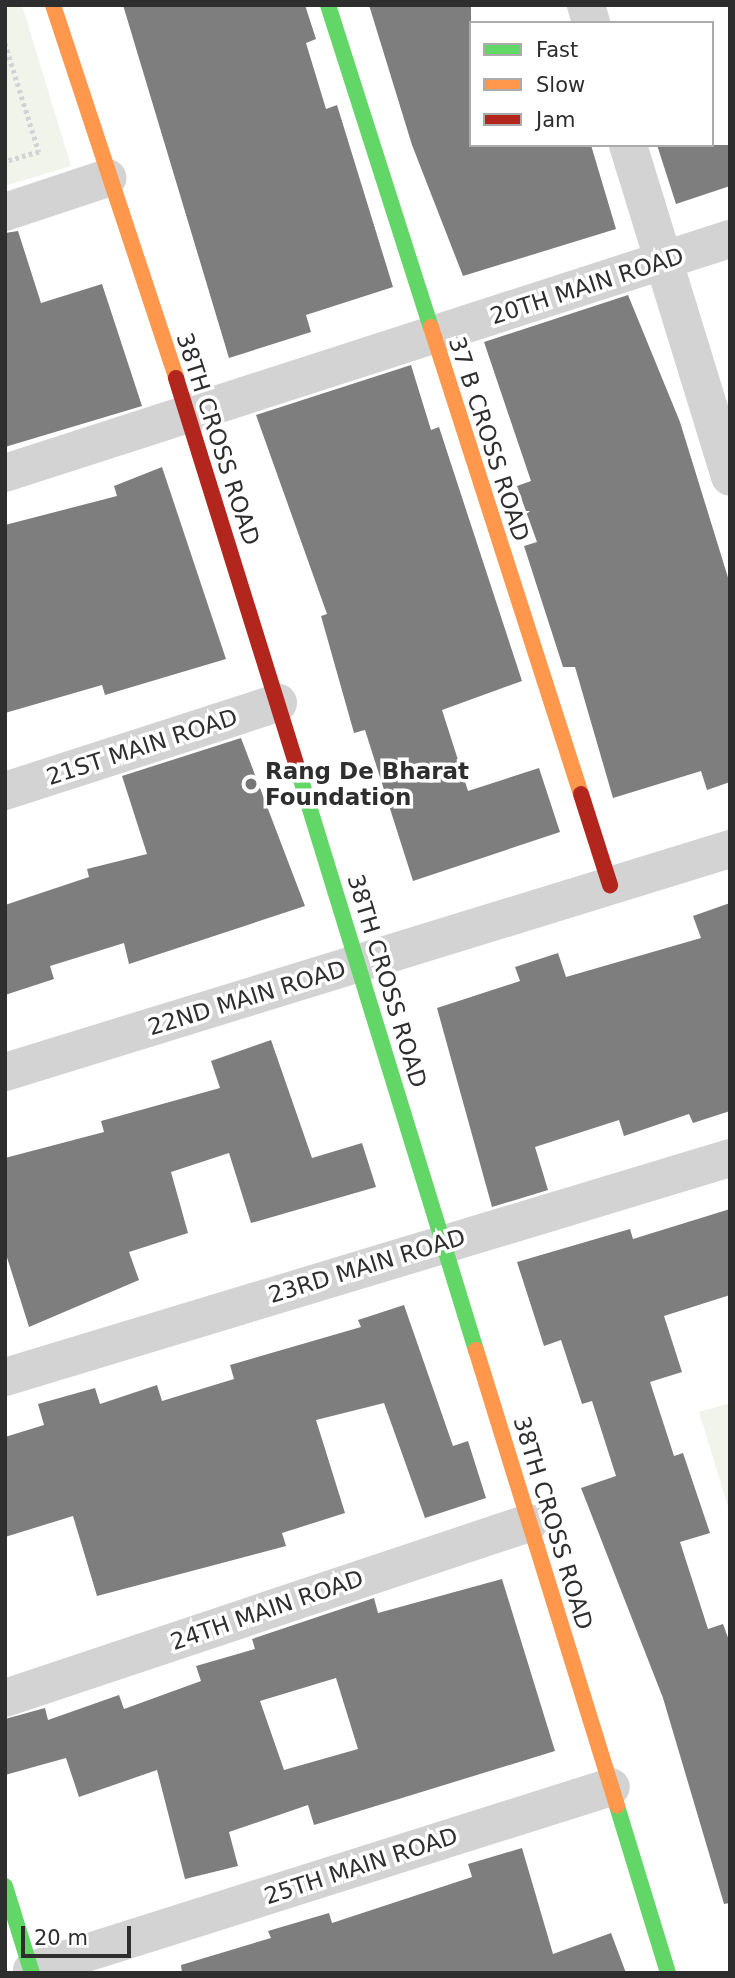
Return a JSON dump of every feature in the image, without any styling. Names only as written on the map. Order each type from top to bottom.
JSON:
[{"type":"street","name":"38TH CROSS ROAD","points":[[53,5],[107,178],[189,416],[668,1973]]},
{"type":"street","name":"37 B CROSS ROAD","points":[[328,5],[432,337],[610,885]]},
{"type":"street","points":[[629,147],[730,477]]},
{"type":"street","points":[[5,212],[107,178]]},
{"type":"street","name":"20TH MAIN ROAD","points":[[5,473],[189,416],[730,239]]},
{"type":"street","name":"21ST MAIN ROAD","points":[[5,791],[278,703]]},
{"type":"street","name":"22ND MAIN ROAD","points":[[5,1072],[730,849]]},
{"type":"street","name":"23RD MAIN ROAD","points":[[5,1377],[730,1158]]},
{"type":"street","name":"24TH MAIN ROAD","points":[[5,1698],[529,1522]]},
{"type":"street","name":"25TH MAIN ROAD","points":[[32,1972],[611,1787]]},
{"type":"street","points":[[5,1886],[32,1972]]},
{"type":"path","points":[[5,43],[39,152],[5,162]]},
{"type":"shaded area","points":[[5,5],[22,5],[71,166],[5,186]]},
{"type":"shaded area","points":[[730,1403],[730,1513],[699,1412]]},
{"type":"building","points":[[123,5],[305,5],[316,39],[306,43],[326,109],[337,105],[393,287],[306,315],[311,332],[229,358]]},
{"type":"building","points":[[369,5],[471,5],[469,147],[592,147],[616,229],[463,276],[412,145]]},
{"type":"building","points":[[730,145],[730,186],[676,204],[658,147]]},
{"type":"building","points":[[18,231],[41,303],[102,284],[142,406],[5,447],[5,233]]},
{"type":"building","points":[[628,295],[680,422],[730,584],[730,782],[707,790],[701,771],[613,798],[575,667],[563,667],[524,546],[537,542],[517,486],[531,481],[484,342]]},
{"type":"building","points":[[411,365],[431,430],[439,427],[522,681],[442,710],[468,791],[539,768],[560,832],[413,881],[365,730],[354,733],[321,616],[327,614],[256,415]]},
{"type":"building","points":[[162,467],[226,659],[105,695],[102,685],[5,713],[5,525],[117,496],[114,486]]},
{"type":"building","points":[[241,738],[305,906],[129,964],[124,943],[50,966],[54,979],[5,995],[5,905],[89,877],[87,869],[147,854],[122,776]]},
{"type":"building","points":[[730,903],[730,1111],[693,1123],[689,1114],[624,1136],[619,1120],[535,1147],[548,1190],[492,1207],[437,1008],[520,981],[515,967],[558,953],[566,977],[701,938],[693,916]]},
{"type":"building","points":[[271,1040],[312,1158],[362,1143],[376,1187],[251,1223],[229,1153],[171,1172],[188,1233],[129,1252],[139,1280],[29,1327],[5,1251],[5,1158],[104,1132],[101,1121],[220,1088],[211,1061]]},
{"type":"building","points":[[730,1209],[730,1295],[664,1316],[682,1372],[650,1382],[674,1456],[683,1453],[710,1533],[680,1542],[708,1629],[723,1624],[730,1643],[730,1903],[724,1904],[663,1698],[581,1488],[616,1476],[592,1401],[582,1404],[561,1340],[544,1346],[517,1262],[630,1229],[633,1239]]},
{"type":"building","points":[[404,1305],[453,1446],[468,1441],[486,1498],[425,1518],[384,1403],[316,1420],[345,1513],[282,1533],[286,1546],[97,1596],[73,1516],[5,1537],[5,1437],[44,1425],[38,1404],[95,1388],[100,1404],[157,1385],[162,1401],[234,1379],[230,1365],[361,1327],[358,1320]]},
{"type":"building","points":[[502,1579],[555,1751],[314,1825],[308,1805],[229,1832],[238,1866],[185,1879],[157,1770],[79,1797],[66,1758],[5,1775],[5,1719],[45,1708],[48,1720],[119,1695],[124,1709],[201,1681],[196,1666],[255,1649],[252,1639],[374,1598],[378,1613]],"holes":[[[336,1678],[358,1749],[284,1770],[260,1701]]]},
{"type":"building","points":[[522,1848],[553,1954],[611,1933],[626,1973],[182,1973],[181,1965],[271,1938],[268,1931],[329,1913],[332,1923],[472,1877],[468,1864]]},
{"type":"traffic: fast","points":[[328,5],[431,327]]},
{"type":"traffic: fast","points":[[298,770],[476,1350]]},
{"type":"traffic: fast","points":[[617,1806],[668,1973]]},
{"type":"traffic: fast","points":[[5,1886],[32,1973]]},
{"type":"traffic: slow","points":[[53,5],[176,378]]},
{"type":"traffic: slow","points":[[431,327],[581,794]]},
{"type":"traffic: slow","points":[[476,1350],[617,1806]]},
{"type":"traffic: jam","points":[[176,378],[298,770]]},
{"type":"traffic: jam","points":[[581,794],[610,885]]},
{"type":"place","name":"Rang De Bharat Foundation","points":[[251,784]]}]
